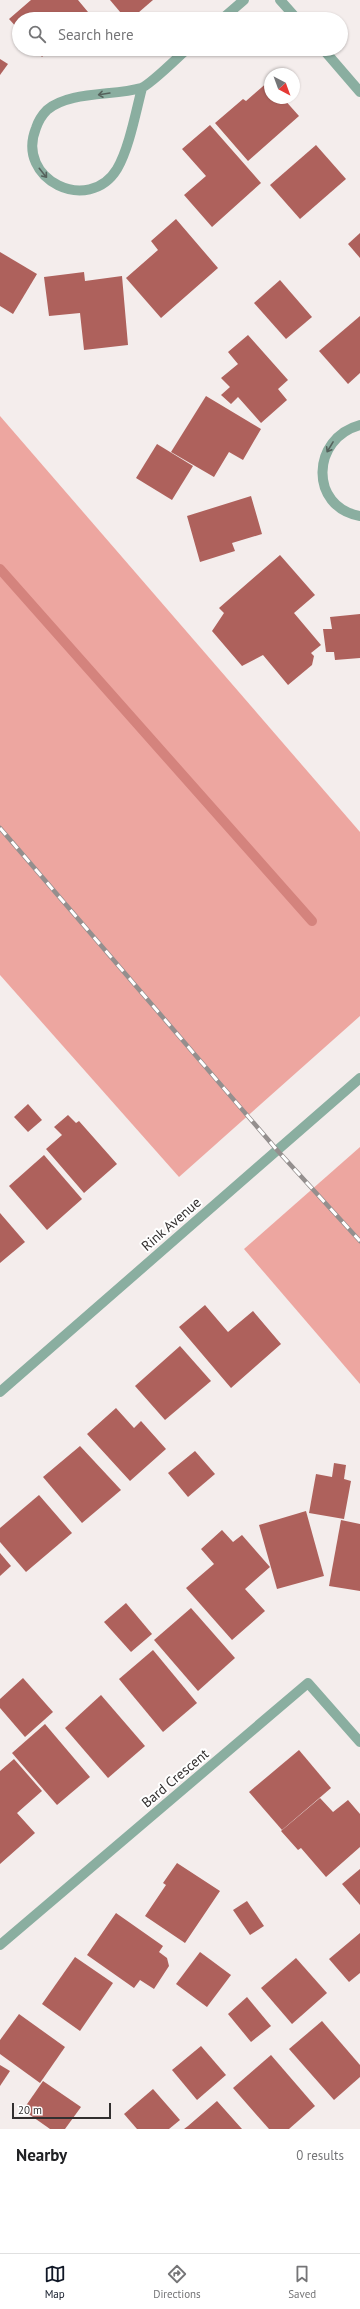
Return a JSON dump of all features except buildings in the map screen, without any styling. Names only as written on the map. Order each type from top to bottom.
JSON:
[{"type":"street","points":[[230,12],[244,0]]},
{"type":"street","points":[[280,0],[291,12]]},
{"type":"street","points":[[142,88],[122,155],[117,168],[108,180],[96,187],[82,190],[67,190],[54,184],[43,175],[35,163],[32,149],[33,135],[38,121],[47,110],[60,102],[142,88],[179,56]]},
{"type":"street","points":[[329,56],[360,92]]},
{"type":"street","points":[[360,426],[350,428],[338,436],[328,447],[323,460],[322,475],[326,489],[333,501],[344,511],[360,516]]},
{"type":"street","name":"Rink Avenue","points":[[0,1392],[360,1078]]},
{"type":"street","name":"Bard Crescent","points":[[0,1945],[308,1683],[360,1742]]},
{"type":"shaded area","points":[[0,416],[360,832],[360,1016],[179,1177],[0,975]]},
{"type":"shaded area","points":[[360,1147],[360,1384],[244,1249]]},
{"type":"waterway","points":[[0,569],[312,921]]},
{"type":"railway","points":[[0,828],[277,1150],[360,1241]]}]
